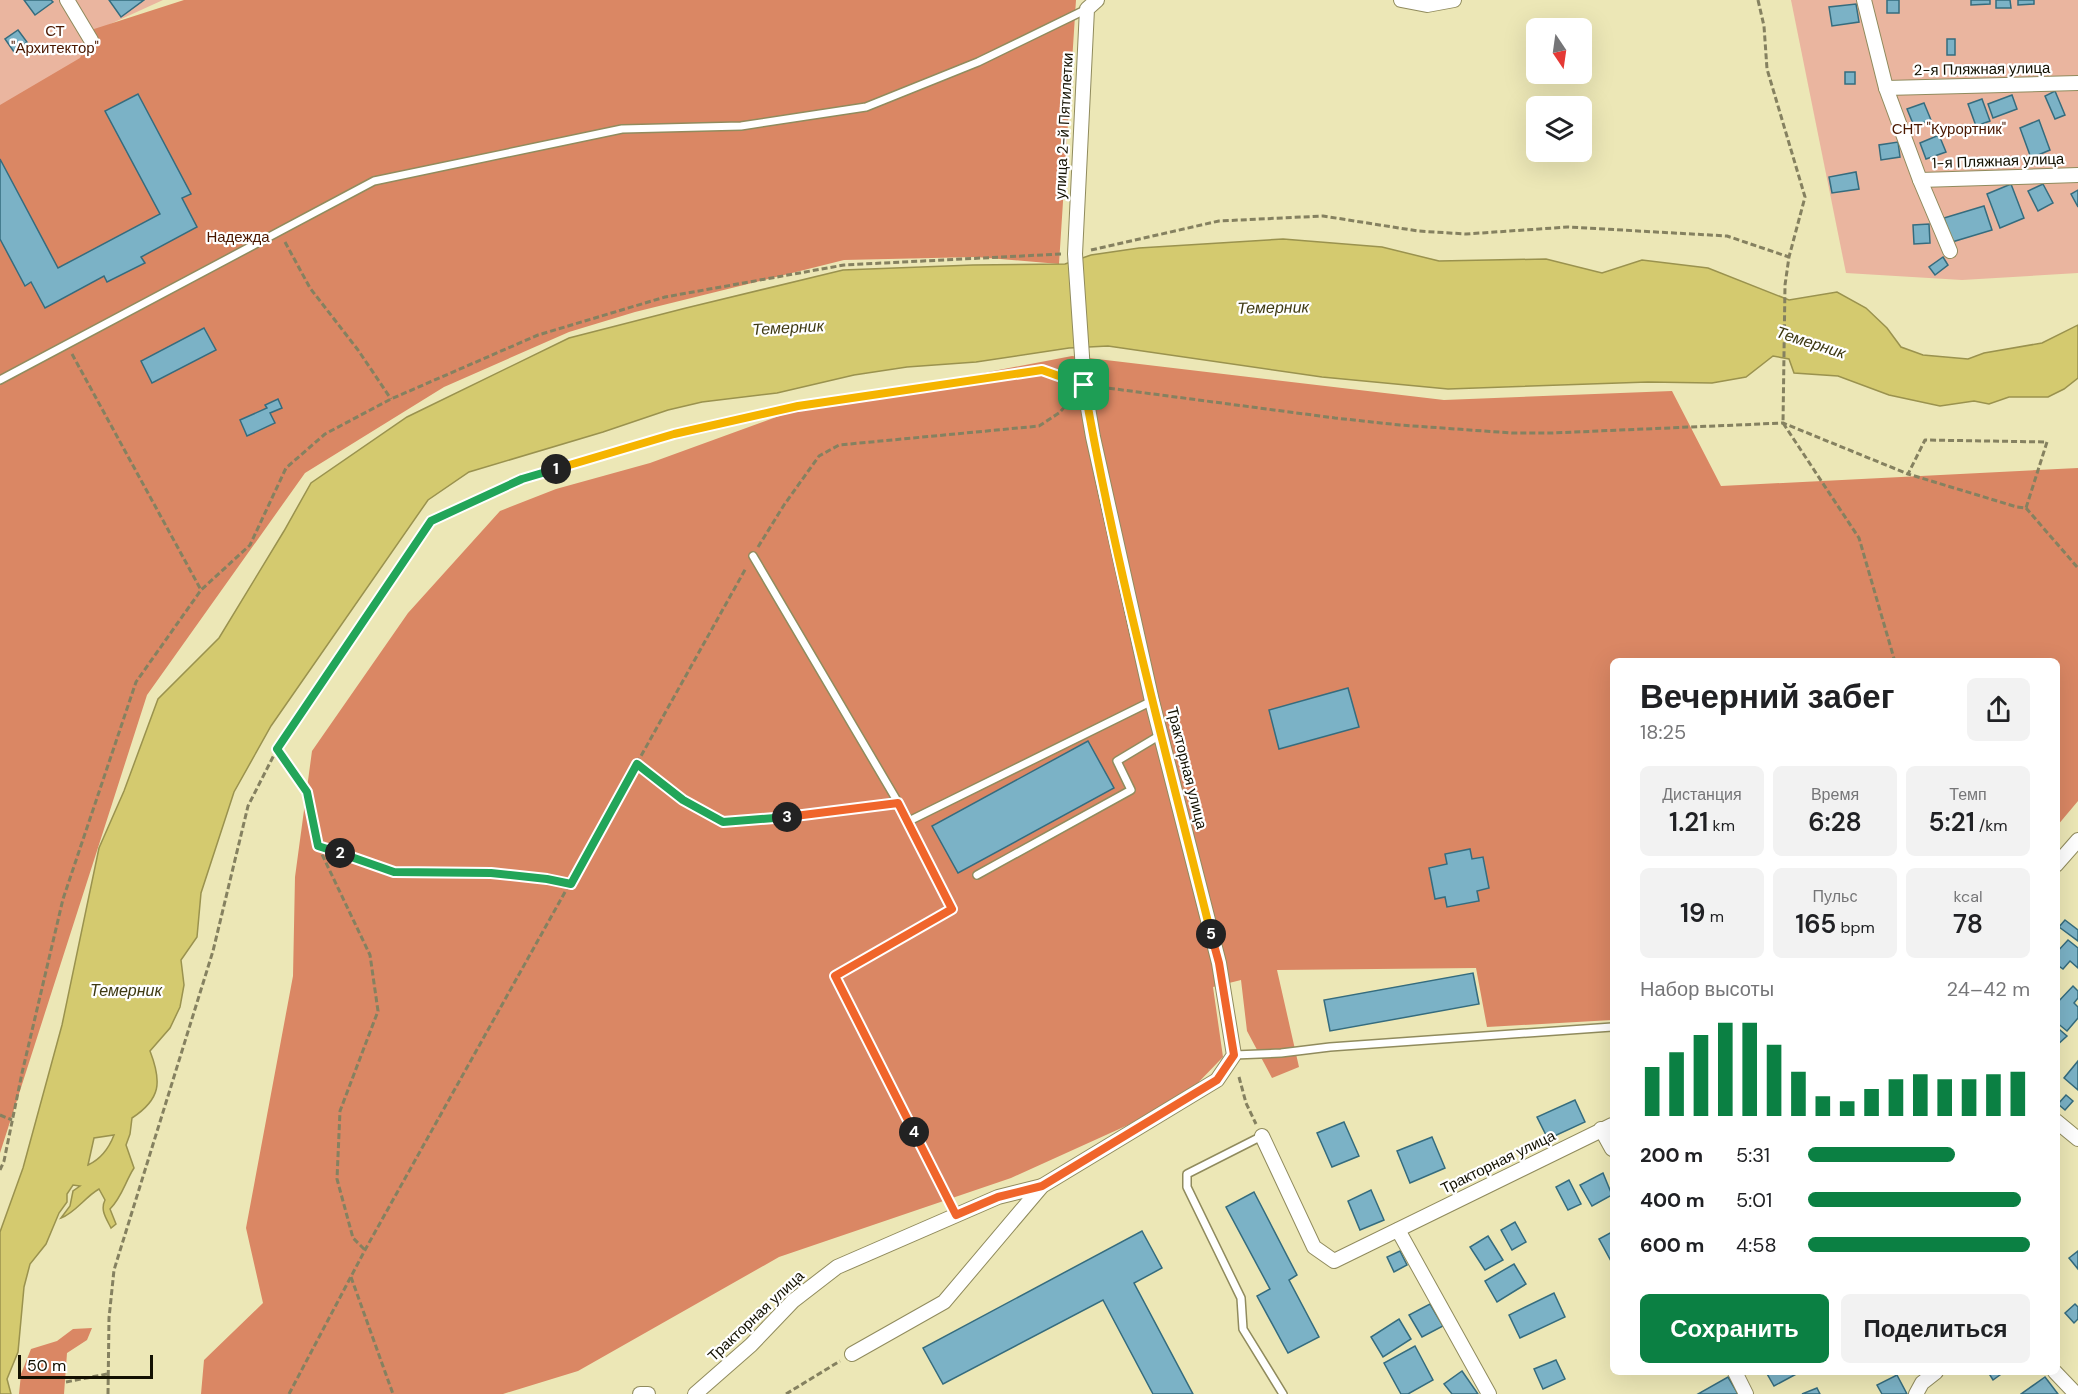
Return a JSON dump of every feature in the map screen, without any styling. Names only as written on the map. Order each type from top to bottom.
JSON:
[{"type":"street","points":[[67,0],[91,40]]},
{"type":"street","points":[[1401,0],[1427,5],[1454,0]]},
{"type":"street","points":[[1864,0],[1886,88],[1920,180],[1950,251]]},
{"type":"street","name":"улица 2-й Пятилетки","points":[[1075,256],[1092,5]]},
{"type":"street","name":"2-я Пляжная улица","points":[[1886,88],[2078,83]]},
{"type":"street","name":"1-я Пляжная улица","points":[[1920,180],[2078,175]]},
{"type":"street","name":"Тракторная улица","points":[[695,1394],[750,1346],[793,1301],[837,1267],[998,1197],[1042,1186],[1217,1080],[1234,1055],[1219,963],[1152,701],[1093,437],[1084,385],[1075,256]]},
{"type":"street","points":[[2060,860],[2078,840]]},
{"type":"street","points":[[2060,1124],[2078,1139]]},
{"type":"street","name":"Тракторная улица","points":[[1262,1136],[1314,1247],[1334,1261],[1607,1127]]},
{"type":"street","name":"Тракторная улица","points":[[852,1354],[944,1302],[1042,1186]]},
{"type":"street","points":[[1398,1230],[1489,1394]]},
{"type":"street","points":[[1736,1375],[1746,1394]]},
{"type":"street","points":[[1916,1394],[1922,1383],[1932,1375]]},
{"type":"street","points":[[2058,1375],[2076,1394]]},
{"type":"street","points":[[640,1394],[648,1394]]},
{"type":"lane","points":[[0,380],[374,181],[622,129],[741,126],[866,107],[978,62],[1092,5]]},
{"type":"lane","points":[[753,556],[909,821],[1152,701]]},
{"type":"lane","points":[[977,875],[1131,790],[1117,760],[1162,734]]},
{"type":"lane","points":[[1234,1055],[1610,1027]]},
{"type":"lane","points":[[1262,1136],[1187,1174],[1187,1187],[1241,1298],[1244,1329],[1283,1394]]},
{"type":"path","points":[[1758,0],[1764,26],[1767,69],[1805,197],[1789,257],[1785,285],[1783,423],[1859,538],[1894,658]]},
{"type":"path","points":[[0,1170],[4,1161],[63,899],[136,682],[201,590],[250,545],[286,468],[326,434],[392,399],[538,335],[665,297],[844,265],[1075,256],[1219,221],[1323,216],[1418,231],[1466,234],[1568,227],[1728,236],[1789,257]]},
{"type":"path","points":[[279,231],[310,288],[392,399]]},
{"type":"path","points":[[67,344],[201,590]]},
{"type":"path","points":[[108,1394],[107,1374],[114,1269],[213,951],[248,806],[277,749],[431,521],[522,479],[674,434],[798,406],[1042,370],[1084,385],[1335,418],[1512,433],[1783,423],[1908,474],[2026,508],[2078,568]]},
{"type":"path","points":[[289,1394],[365,1250],[753,556],[784,505],[819,456],[839,445],[1039,426],[1059,413],[1084,385]]},
{"type":"path","points":[[1908,474],[1925,440],[2047,442],[2026,508]]},
{"type":"path","points":[[277,749],[307,792],[318,846],[370,955],[378,1011],[340,1111],[337,1179],[353,1238],[365,1250]]},
{"type":"path","points":[[637,764],[683,800],[723,822],[898,803]]},
{"type":"path","points":[[909,821],[952,909],[835,976],[956,1215]]},
{"type":"path","points":[[318,846],[394,872],[491,873],[571,884]]},
{"type":"path","points":[[1234,1055],[1246,1103],[1262,1136]]},
{"type":"path","points":[[0,1115],[12,1120]]},
{"type":"path","points":[[351,1276],[393,1394]]},
{"type":"path","points":[[786,1394],[852,1354]]},
{"type":"path","points":[[66,1382],[107,1374]]},
{"type":"green space","name":"СТ \"Архитектор\"","points":[[0,0],[163,0],[95,31],[93,51],[0,107]]},
{"type":"green space","name":"Надежда","points":[[184,0],[1076,0],[1059,264],[976,257],[844,260],[635,312],[569,332],[444,387],[305,473],[147,695],[0,1153],[0,105],[80,58],[94,29]]},
{"type":"green space","name":"СНТ \"Курортник\"","points":[[1791,0],[2078,0],[2078,273],[1962,280],[1846,273]]},
{"type":"green space","points":[[1072,356],[1444,400],[1672,391],[1721,486],[2078,468],[2078,801],[2060,822],[2060,658],[1610,658],[1610,1020],[1487,1027],[1476,968],[1277,970],[1299,1067],[1272,1078],[1247,1031],[1241,980],[1213,987],[1223,1057],[1191,1090],[1128,1125],[1011,1178],[779,1257],[578,1371],[503,1394],[201,1394],[204,1360],[263,1303],[246,1228],[293,976],[295,877],[312,751],[408,613],[500,511],[556,489],[650,463],[801,408]]},
{"type":"green space","points":[[92,1328],[87,1340],[67,1353],[64,1394],[19,1394],[21,1374],[31,1349],[57,1341],[73,1329]]},
{"type":"water","name":"Темерник","points":[[1283,239],[1382,247],[1439,261],[1546,259],[1602,273],[1642,260],[1708,268],[1789,300],[1837,292],[1866,308],[1887,328],[1901,347],[1923,355],[1968,359],[1984,353],[2042,343],[2078,325],[2078,378],[2064,389],[2048,397],[2009,397],[1989,404],[1974,401],[1940,406],[1889,395],[1838,376],[1794,373],[1789,359],[1773,356],[1746,377],[1712,383],[1648,382],[1448,389],[1322,377],[1108,346],[1069,348],[976,362],[907,367],[854,375],[777,393],[702,402],[668,410],[469,472],[428,500],[271,726],[234,792],[201,893],[197,937],[181,960],[184,985],[180,1007],[170,1028],[150,1051],[156,1072],[156,1089],[149,1104],[132,1118],[126,1145],[134,1168],[118,1200],[110,1209],[116,1224],[111,1228],[107,1221],[103,1211],[105,1200],[99,1189],[61,1218],[70,1206],[73,1191],[80,1186],[73,1185],[46,1244],[30,1264],[24,1287],[18,1352],[7,1379],[11,1394],[0,1394],[0,1232],[23,1168],[62,1025],[99,848],[124,791],[158,699],[219,638],[311,483],[407,417],[569,338],[843,270],[1065,264],[1091,255],[1139,248]],"holes":[[[114,1135],[101,1156],[88,1165],[94,1138]]]},
{"type":"building","points":[[24,0],[51,0],[53,2],[35,15]]},
{"type":"building","points":[[109,0],[144,0],[121,17]]},
{"type":"building","points":[[1887,0],[1899,0],[1899,13],[1887,13]]},
{"type":"building","points":[[1971,0],[1990,0],[1990,4],[1971,5]]},
{"type":"building","points":[[1996,0],[2010,0],[2011,8],[1996,8]]},
{"type":"building","points":[[2018,0],[2034,0],[2034,4],[2018,5]]},
{"type":"building","points":[[1856,4],[1859,22],[1832,26],[1829,7]]},
{"type":"building","points":[[18,30],[27,42],[14,52],[5,39]]},
{"type":"building","points":[[1947,39],[1955,39],[1955,55],[1947,55]]},
{"type":"building","points":[[1845,72],[1855,72],[1855,84],[1845,84]]},
{"type":"building","points":[[2055,91],[2065,115],[2055,119],[2045,96]]},
{"type":"building","points":[[138,94],[191,194],[182,198],[197,227],[141,257],[145,263],[107,282],[104,276],[45,308],[31,282],[25,286],[0,239],[0,159],[58,268],[160,214],[105,111]]},
{"type":"building","points":[[2012,95],[2017,109],[1993,118],[1988,104]]},
{"type":"building","points":[[1982,99],[1990,121],[1976,126],[1968,104]]},
{"type":"building","points":[[1924,103],[1931,120],[1914,126],[1907,109]]},
{"type":"building","points":[[2039,120],[2050,150],[2031,158],[2020,128]]},
{"type":"building","points":[[1939,135],[1946,152],[1926,159],[1920,143]]},
{"type":"building","points":[[1898,142],[1900,157],[1881,160],[1879,145]]},
{"type":"building","points":[[1856,172],[1859,189],[1832,193],[1829,177]]},
{"type":"building","points":[[2011,184],[2024,218],[2000,228],[1987,194]]},
{"type":"building","points":[[2043,184],[2053,203],[2038,211],[2028,191]]},
{"type":"building","points":[[2078,190],[2078,207],[2071,194]]},
{"type":"building","points":[[1984,206],[1992,230],[1952,242],[1944,218]]},
{"type":"building","points":[[1929,224],[1930,243],[1914,244],[1913,225]]},
{"type":"building","points":[[1943,257],[1948,265],[1935,275],[1929,267]]},
{"type":"building","points":[[204,328],[216,350],[152,383],[141,361]]},
{"type":"building","points":[[278,399],[282,408],[270,413],[275,423],[247,436],[240,420],[267,408],[265,405]]},
{"type":"building","points":[[1348,688],[1359,727],[1279,749],[1269,710]]},
{"type":"building","points":[[1088,741],[1114,788],[958,873],[932,826]]},
{"type":"building","points":[[1470,849],[1472,859],[1483,857],[1489,888],[1477,891],[1479,901],[1447,907],[1445,897],[1435,899],[1429,868],[1447,864],[1445,854]]},
{"type":"building","points":[[2065,920],[2078,930],[2078,941],[2060,928]]},
{"type":"building","points":[[2068,940],[2078,948],[2078,968],[2070,961],[2063,969],[2060,967],[2060,949]]},
{"type":"building","points":[[1473,973],[1479,1004],[1330,1031],[1324,1000]]},
{"type":"building","points":[[2073,986],[2078,991],[2078,998],[2074,1003],[2078,1007],[2078,1018],[2067,1031],[2060,1025],[2060,1000]]},
{"type":"building","points":[[2060,1030],[2067,1036],[2060,1042]]},
{"type":"building","points":[[2078,1061],[2078,1090],[2064,1078]]},
{"type":"building","points":[[2066,1095],[2073,1101],[2065,1110],[2060,1106],[2060,1102]]},
{"type":"building","points":[[1575,1100],[1585,1122],[1548,1139],[1537,1117]]},
{"type":"building","points":[[1344,1122],[1359,1156],[1332,1167],[1317,1133]]},
{"type":"building","points":[[1432,1137],[1445,1168],[1410,1183],[1397,1151]]},
{"type":"building","points":[[1603,1173],[1610,1196],[1592,1206],[1580,1185]]},
{"type":"building","points":[[1569,1180],[1581,1204],[1568,1210],[1556,1187]]},
{"type":"building","points":[[1371,1190],[1384,1220],[1360,1230],[1348,1201]]},
{"type":"building","points":[[1254,1192],[1297,1275],[1289,1280],[1319,1337],[1288,1353],[1257,1296],[1270,1289],[1226,1207]]},
{"type":"building","points":[[1515,1222],[1526,1242],[1512,1250],[1501,1230]]},
{"type":"building","points":[[1142,1231],[1162,1268],[1134,1283],[1193,1394],[1153,1394],[1103,1300],[943,1384],[923,1348]]},
{"type":"building","points":[[1610,1233],[1610,1259],[1599,1239]]},
{"type":"building","points":[[1488,1236],[1503,1260],[1485,1270],[1470,1247]]},
{"type":"building","points":[[1400,1251],[1407,1265],[1394,1272],[1387,1257]]},
{"type":"building","points":[[2078,1251],[2078,1269],[2069,1258]]},
{"type":"building","points":[[1514,1264],[1526,1284],[1497,1302],[1485,1281]]},
{"type":"building","points":[[1554,1293],[1565,1317],[1520,1338],[1509,1315]]},
{"type":"building","points":[[1430,1304],[1443,1326],[1422,1337],[1409,1315]]},
{"type":"building","points":[[2075,1304],[2078,1307],[2078,1319],[2074,1323],[2065,1313]]},
{"type":"building","points":[[1399,1319],[1411,1339],[1383,1357],[1371,1337]]},
{"type":"building","points":[[1415,1346],[1433,1380],[1408,1394],[1401,1394],[1384,1363]]},
{"type":"building","points":[[1556,1360],[1565,1379],[1543,1389],[1534,1369]]},
{"type":"building","points":[[1462,1371],[1478,1394],[1452,1394],[1444,1384]]},
{"type":"building","points":[[1768,1375],[1794,1375],[1774,1386]]},
{"type":"building","points":[[1897,1375],[1907,1394],[1882,1394],[1877,1385]]},
{"type":"building","points":[[1990,1375],[2000,1375],[1993,1380]]},
{"type":"building","points":[[1728,1377],[1738,1394],[1698,1394]]},
{"type":"building","points":[[2045,1377],[2058,1394],[2021,1394]]},
{"type":"building","points":[[1817,1388],[1820,1394],[1802,1394]]},
{"type":"route","points":[[1042,370],[1084,385],[1093,437],[1152,701],[1219,963],[1234,1055],[1217,1080],[1042,1186],[998,1197],[956,1215],[835,976],[952,909],[898,803],[723,822],[683,800],[637,764],[571,884],[491,873],[394,872],[318,846],[307,792],[277,749],[431,521],[522,479],[674,434],[798,406],[1042,370]]}]
